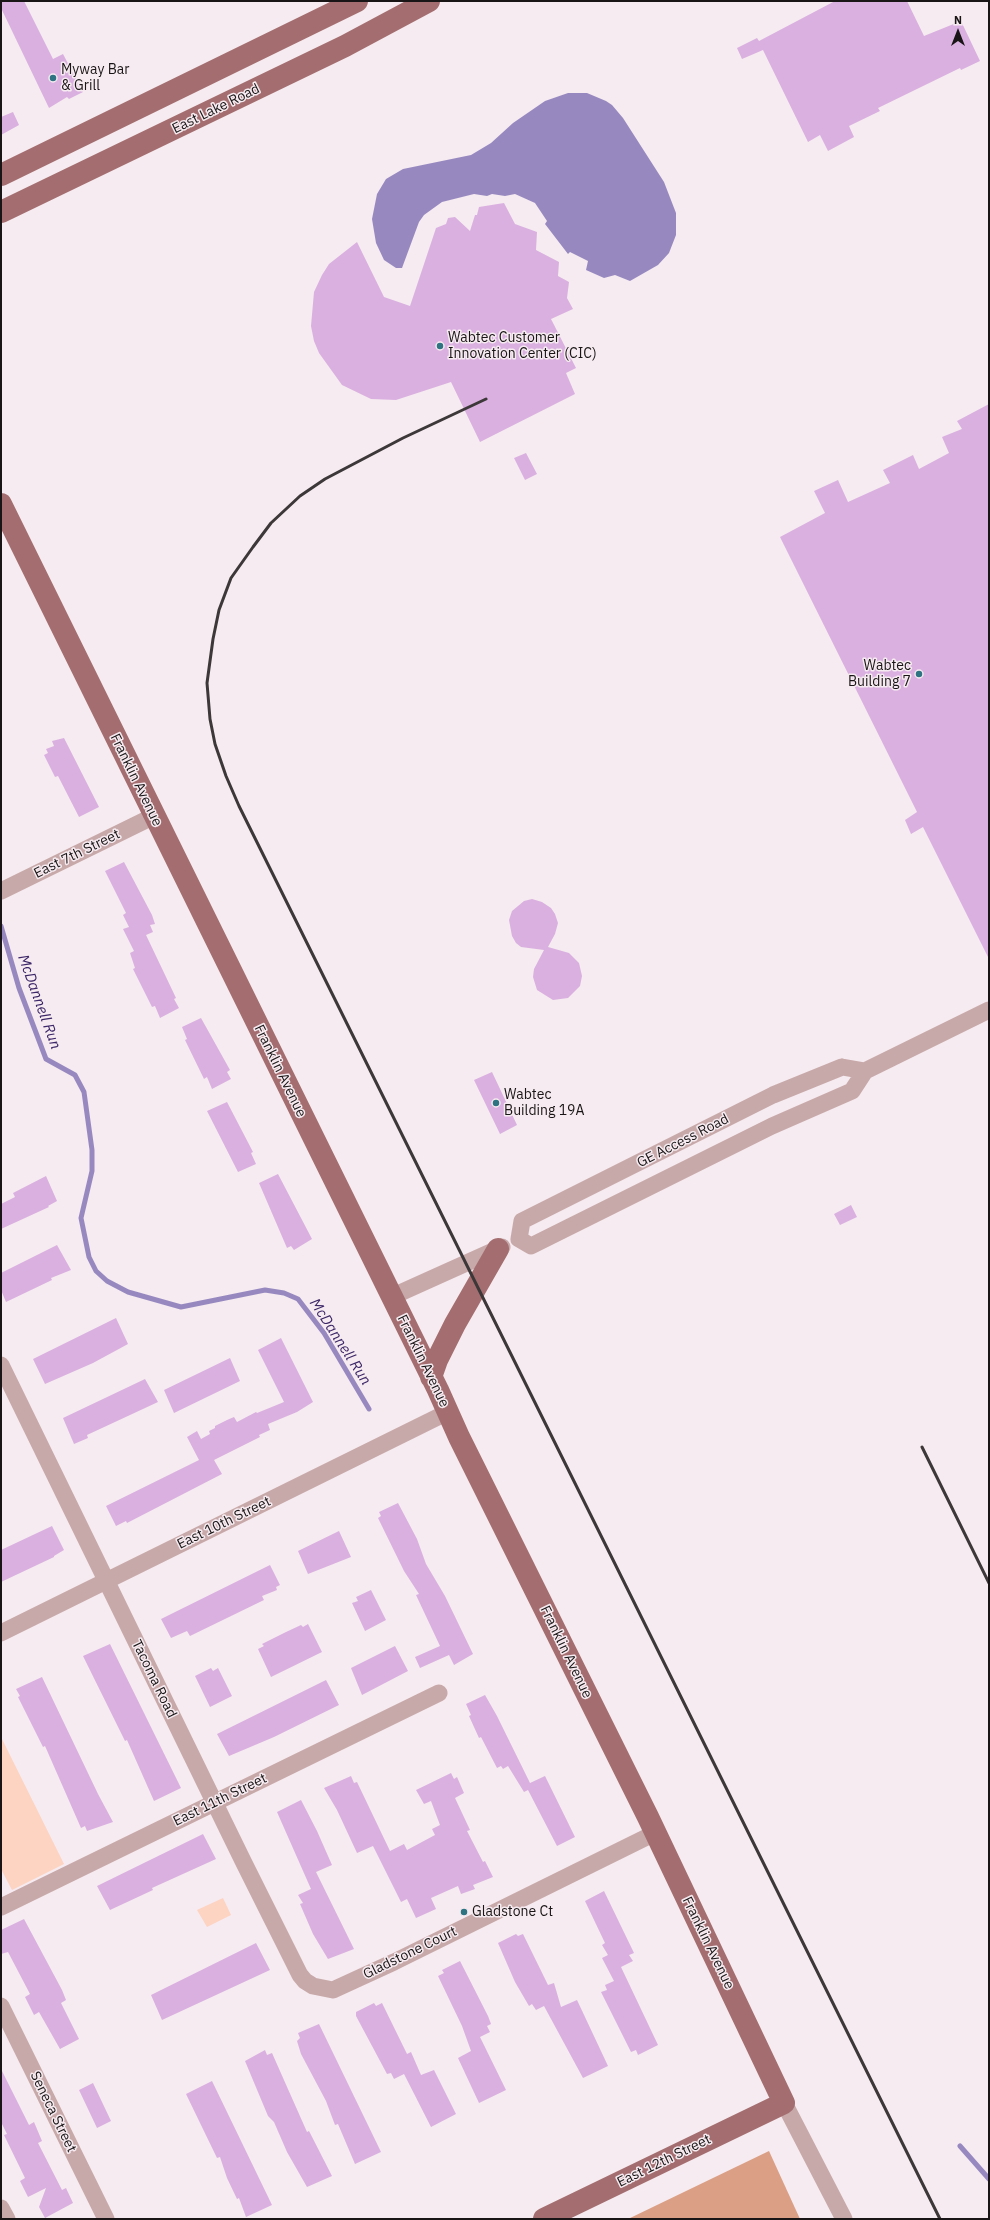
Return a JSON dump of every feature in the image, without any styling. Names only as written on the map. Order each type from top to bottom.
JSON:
[{"type":"main road","points":[[1,175],[357,1]]},
{"type":"main road","name":"East Lake Road","points":[[1,212],[345,46],[428,1]]},
{"type":"main road","name":"Franklin Avenue","points":[[1,504],[391,1297],[432,1377],[655,1833],[784,2103]]},
{"type":"main road","points":[[432,1377],[445,1343],[498,1249]]},
{"type":"main road","name":"East 12th Street","points":[[544,2219],[784,2103]]},
{"type":"street","name":"East 7th Street","points":[[1,891],[154,816]]},
{"type":"street","points":[[865,1071],[989,1010]]},
{"type":"street","name":"GE Access Road","points":[[842,1067],[865,1071],[852,1091],[772,1126],[530,1246],[519,1239],[522,1221],[773,1095],[842,1067]]},
{"type":"street","points":[[391,1297],[519,1239]]},
{"type":"street","name":"Tacoma Road","points":[[1,1365],[300,1975],[305,1981],[315,1987]]},
{"type":"street","name":"East 10th Street","points":[[1,1633],[448,1412]]},
{"type":"street","name":"East 11th Street","points":[[1,1907],[439,1693]]},
{"type":"street","name":"Gladstone Court","points":[[315,1987],[333,1990],[655,1833]]},
{"type":"street","name":"Seneca Street","points":[[1,2006],[101,2218]]},
{"type":"street","name":"Franklin Avenue","points":[[784,2103],[844,2219]]},
{"type":"street","points":[[1,2208],[7,2219]]},
{"type":"shaded area","points":[[568,93],[587,93],[612,105],[623,118],[664,182],[676,213],[676,235],[669,253],[658,265],[630,281],[615,275],[604,278],[586,270],[588,261],[570,252],[568,254],[545,224],[547,221],[535,203],[515,194],[505,196],[492,194],[487,196],[474,194],[442,202],[424,215],[419,222],[402,268],[396,268],[384,260],[376,243],[372,219],[377,194],[386,179],[403,169],[471,155],[491,143],[513,123],[545,101]]},
{"type":"shaded area","points":[[1,1737],[64,1864],[12,1890],[1,1869]]},
{"type":"shaded area","points":[[223,1898],[231,1915],[207,1927],[197,1910]]},
{"type":"shaded area","points":[[769,2151],[800,2219],[628,2219]]},
{"type":"building","points":[[1,1],[24,1],[53,59],[63,54],[83,92],[69,99],[67,97],[49,108],[1,8]]},
{"type":"building","points":[[835,1],[907,1],[924,36],[961,21],[980,61],[961,70],[960,68],[878,108],[880,111],[849,126],[854,137],[828,151],[820,135],[808,142],[763,50],[742,59],[737,48],[757,38],[759,41]]},
{"type":"building","points":[[13,112],[19,125],[1,135],[1,117]]},
{"type":"building","name":"Wabtec Customer Innovation Center (CIC)","points":[[504,203],[515,224],[537,232],[536,250],[559,262],[558,276],[569,282],[567,298],[573,309],[551,319],[576,368],[566,373],[575,394],[480,442],[451,382],[396,400],[371,399],[342,385],[319,353],[314,341],[311,326],[314,292],[329,264],[357,242],[384,297],[410,306],[436,228],[446,224],[448,218],[455,217],[470,231],[479,207]]},
{"type":"building","name":"Wabtec Building 7","points":[[989,404],[989,959],[923,827],[911,834],[905,820],[917,812],[780,537],[825,513],[814,491],[838,480],[848,502],[890,483],[883,470],[913,455],[919,469],[949,453],[942,437],[962,429],[957,421]]},
{"type":"building","points":[[526,453],[537,474],[525,480],[514,458]]},
{"type":"building","points":[[64,738],[99,807],[79,817],[58,776],[55,777],[44,755],[48,753],[46,749],[54,746],[52,741]]},
{"type":"building","points":[[124,862],[152,915],[155,924],[150,925],[153,932],[146,935],[176,998],[174,999],[179,1008],[160,1018],[155,1006],[152,1007],[133,969],[135,968],[130,953],[134,951],[123,929],[129,927],[123,915],[126,913],[105,871]]},
{"type":"building","points":[[532,899],[542,902],[551,908],[558,923],[555,934],[548,947],[569,953],[579,963],[582,976],[580,986],[568,998],[553,1000],[537,990],[533,977],[534,969],[544,950],[521,947],[516,943],[512,936],[509,920],[512,911],[524,901]]},
{"type":"building","points":[[201,1018],[230,1070],[227,1072],[231,1079],[212,1089],[207,1077],[204,1079],[185,1040],[187,1039],[182,1027]]},
{"type":"building","name":"Wabtec Building 19A","points":[[492,1072],[517,1125],[500,1134],[474,1080]]},
{"type":"building","points":[[227,1102],[253,1152],[251,1153],[256,1164],[238,1172],[207,1111]]},
{"type":"building","points":[[278,1174],[312,1239],[294,1250],[291,1246],[287,1248],[259,1183]]},
{"type":"building","points":[[46,1176],[57,1201],[48,1206],[49,1207],[1,1229],[1,1204],[15,1197],[13,1193]]},
{"type":"building","points":[[851,1205],[857,1217],[840,1225],[834,1214]]},
{"type":"building","points":[[57,1245],[71,1270],[51,1278],[52,1280],[6,1302],[1,1290],[1,1273]]},
{"type":"building","points":[[116,1318],[128,1344],[93,1363],[45,1384],[33,1359]]},
{"type":"building","points":[[281,1338],[313,1402],[297,1412],[268,1424],[270,1430],[259,1435],[260,1437],[214,1460],[222,1474],[127,1523],[126,1521],[116,1526],[106,1506],[199,1460],[187,1437],[197,1431],[201,1439],[210,1434],[209,1431],[215,1428],[215,1426],[227,1420],[234,1417],[237,1422],[256,1412],[257,1413],[284,1402],[258,1350]]},
{"type":"building","points":[[230,1358],[240,1381],[174,1413],[164,1390]]},
{"type":"building","points":[[145,1379],[158,1402],[87,1435],[88,1438],[74,1444],[63,1418]]},
{"type":"building","points":[[398,1503],[417,1539],[426,1564],[445,1596],[473,1654],[454,1665],[449,1655],[420,1668],[415,1657],[440,1646],[416,1595],[419,1594],[404,1571],[378,1518],[381,1516],[379,1512]]},
{"type":"building","points":[[52,1526],[64,1550],[54,1557],[1,1582],[1,1550]]},
{"type":"building","points":[[339,1531],[351,1557],[308,1574],[298,1551]]},
{"type":"building","points":[[270,1565],[280,1585],[276,1587],[277,1590],[262,1596],[264,1600],[190,1636],[187,1631],[171,1638],[161,1619]]},
{"type":"building","points":[[371,1590],[386,1620],[365,1631],[352,1603],[358,1601],[356,1597]]},
{"type":"building","points":[[308,1624],[322,1652],[271,1677],[258,1649],[264,1646],[262,1644],[286,1632],[301,1625],[303,1627]]},
{"type":"building","points":[[110,1644],[181,1788],[154,1801],[127,1740],[125,1741],[83,1656]]},
{"type":"building","points":[[395,1646],[408,1671],[362,1695],[351,1668]]},
{"type":"building","points":[[211,1668],[213,1671],[218,1668],[232,1696],[210,1707],[195,1676]]},
{"type":"building","points":[[42,1677],[113,1822],[87,1831],[85,1826],[81,1828],[45,1746],[43,1747],[18,1697],[20,1696],[16,1689]]},
{"type":"building","points":[[326,1680],[339,1705],[274,1737],[229,1756],[217,1734]]},
{"type":"building","points":[[485,1695],[530,1783],[545,1776],[575,1837],[557,1846],[528,1790],[524,1792],[508,1766],[503,1769],[501,1766],[497,1768],[481,1737],[479,1738],[469,1716],[471,1715],[466,1704]]},
{"type":"building","points":[[451,1773],[454,1779],[457,1777],[464,1793],[455,1798],[470,1830],[467,1831],[483,1862],[485,1861],[493,1877],[473,1885],[475,1889],[461,1894],[458,1886],[431,1898],[436,1909],[416,1918],[407,1899],[401,1902],[373,1846],[357,1853],[337,1810],[324,1788],[351,1776],[354,1783],[357,1782],[390,1851],[404,1844],[407,1850],[435,1835],[432,1829],[440,1825],[431,1801],[424,1804],[416,1790]]},
{"type":"building","points":[[301,1800],[332,1865],[316,1872],[354,1949],[328,1959],[313,1934],[300,1904],[303,1903],[298,1895],[311,1889],[277,1812]]},
{"type":"building","points":[[203,1834],[216,1859],[152,1888],[153,1890],[110,1910],[97,1886]]},
{"type":"building","points":[[604,1891],[634,1953],[629,1955],[633,1961],[621,1967],[658,2045],[638,2055],[636,2050],[631,2052],[601,1992],[607,1990],[605,1985],[614,1981],[602,1958],[608,1955],[602,1945],[605,1943],[585,1901]]},
{"type":"building","points":[[24,1919],[62,1990],[66,2000],[61,2003],[79,2039],[60,2049],[39,2012],[34,2015],[25,1997],[30,1994],[8,1952],[1,1954],[1,1930]]},
{"type":"building","points":[[516,1934],[518,1936],[523,1934],[548,1985],[554,1983],[561,2007],[577,2000],[608,2066],[583,2078],[544,2006],[536,2010],[532,2004],[529,2006],[515,1982],[498,1943]]},
{"type":"building","points":[[256,1943],[270,1970],[162,2020],[151,1995]]},
{"type":"building","points":[[460,1961],[491,2024],[487,2026],[490,2032],[480,2037],[506,2090],[479,2103],[458,2058],[471,2051],[462,2026],[438,1976],[444,1973],[442,1970]]},
{"type":"building","points":[[374,2003],[376,2006],[382,2003],[407,2054],[411,2052],[421,2075],[434,2070],[456,2114],[431,2127],[404,2074],[394,2079],[391,2073],[387,2074],[356,2016],[356,2012]]},
{"type":"building","points":[[319,2024],[381,2152],[355,2164],[338,2124],[335,2125],[326,2101],[301,2054],[297,2041],[300,2038],[298,2033]]},
{"type":"building","points":[[265,2050],[267,2055],[272,2053],[307,2132],[309,2131],[332,2176],[307,2187],[287,2152],[274,2122],[268,2116],[245,2061]]},
{"type":"building","points":[[1,2069],[29,2125],[34,2122],[42,2141],[38,2143],[62,2190],[66,2188],[73,2203],[45,2218],[39,2207],[46,2188],[28,2197],[20,2181],[25,2178],[4,2135],[7,2134],[1,2122]]},
{"type":"building","points":[[212,2081],[272,2205],[246,2217],[239,2198],[237,2199],[227,2178],[220,2157],[217,2158],[186,2094]]},
{"type":"building","points":[[93,2083],[111,2121],[97,2128],[79,2090]]},
{"type":"waterway","name":"McDannell Run","points":[[1,926],[19,988],[46,1059],[75,1075],[84,1092],[92,1150],[92,1171],[81,1218],[89,1257],[96,1271],[107,1281],[128,1292],[181,1307],[265,1290],[284,1293],[298,1299],[324,1333],[369,1409]]},
{"type":"waterway","name":"McDannell Run","points":[[960,2146],[989,2179]]},
{"type":"railway","points":[[486,399],[403,438],[325,479],[300,496],[271,523],[231,578],[219,610],[213,639],[207,683],[210,719],[215,744],[226,776],[239,806],[940,2219]]},
{"type":"railway","points":[[922,1447],[989,1583]]},
{"type":"place","name":"Myway Bar & Grill","points":[[53,78]]},
{"type":"place","name":"Wabtec Customer Innovation Center (CIC)","points":[[440,346]]},
{"type":"place","name":"Wabtec Building 7","points":[[919,674]]},
{"type":"place","name":"Wabtec Building 19A","points":[[496,1103]]},
{"type":"place","name":"Gladstone Ct","points":[[464,1912]]}]
